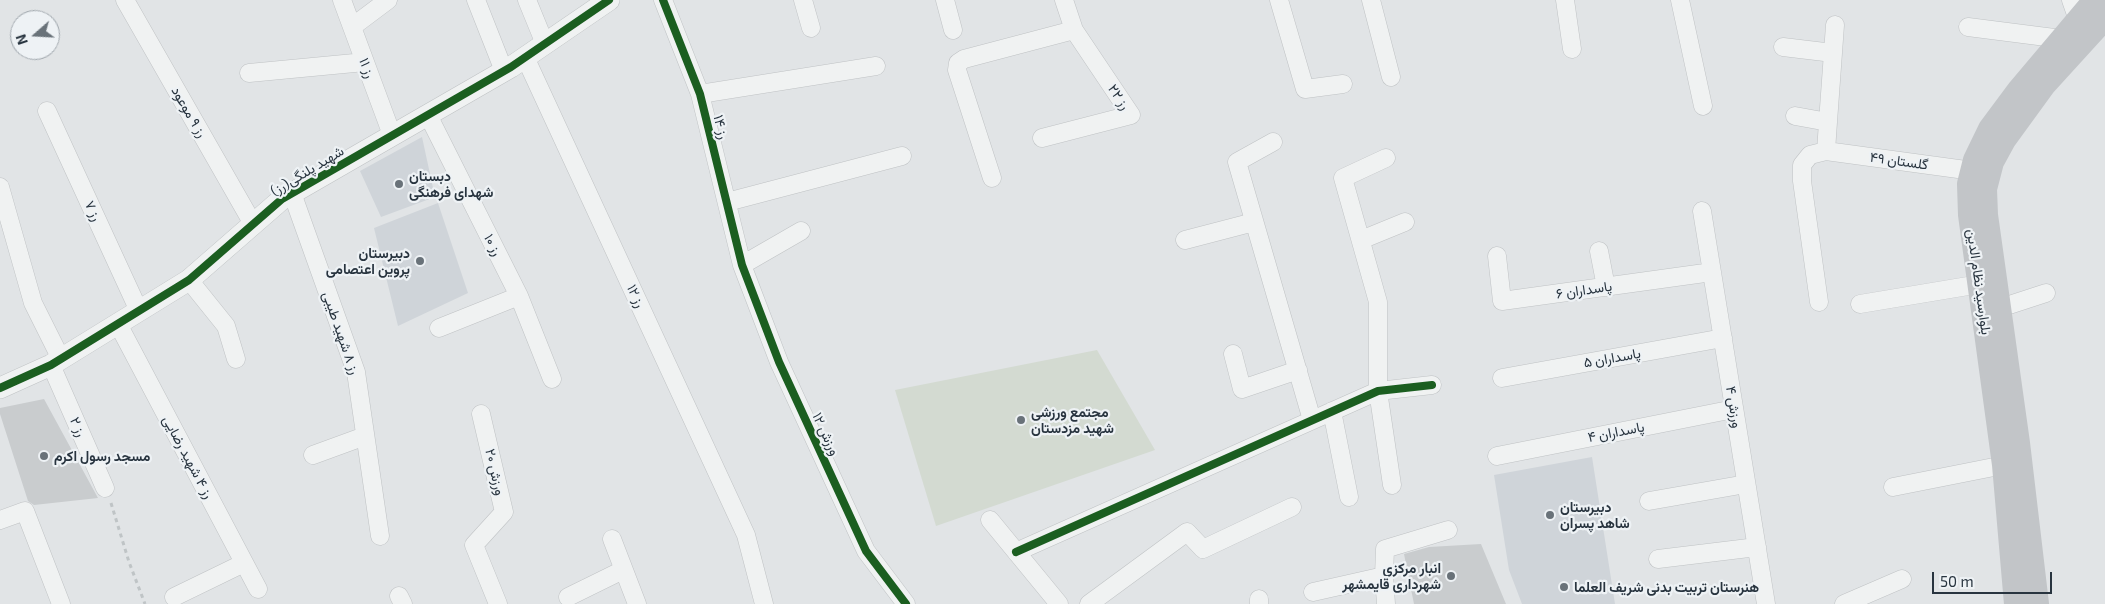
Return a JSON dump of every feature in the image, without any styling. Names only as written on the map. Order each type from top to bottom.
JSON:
[{"type":"main road","name":"بلوارسید نظام الدین","points":[[2016,604],[2004,465],[1970,215],[1969,184],[1976,160],[1990,129],[2019,90],[2062,39],[2075,10],[2095,0]]},
{"type":"main road","name":"بلوارسید نظام الدین","points":[[2037,604],[2000,308],[1986,215],[1985,189],[1992,162],[2004,140],[2044,85],[2105,18]]},
{"type":"street","name":"رز ۹ موعود","points":[[125,0],[254,224]]},
{"type":"street","name":"رز ۱۱","points":[[342,0],[392,136]]},
{"type":"street","points":[[352,27],[388,0]]},
{"type":"street","points":[[476,0],[504,71]]},
{"type":"street","points":[[527,0],[544,44]]},
{"type":"street","name":"رز ۱۴","points":[[663,0],[700,94],[742,265]]},
{"type":"street","points":[[804,0],[811,28]]},
{"type":"street","points":[[945,0],[953,30]]},
{"type":"street","name":"رز ۲۲","points":[[1042,138],[1131,115],[1074,30],[1064,0]]},
{"type":"street","points":[[1278,0],[1305,90],[1343,84]]},
{"type":"street","points":[[1371,0],[1391,77]]},
{"type":"street","points":[[1565,0],[1572,50]]},
{"type":"street","points":[[1680,0],[1704,106]]},
{"type":"street","name":"شهید پلنگی(رز)","points":[[1,384],[56,362],[189,280],[282,199],[504,71],[599,3]]},
{"type":"street","points":[[1819,302],[1802,165],[1810,155],[1826,151],[1835,25]]},
{"type":"street","points":[[1968,27],[2062,39]]},
{"type":"street","points":[[992,178],[957,70],[958,63],[964,59],[1074,30]]},
{"type":"street","points":[[1783,47],[1833,53]]},
{"type":"street","name":"رز ۱۲","points":[[525,57],[746,535],[764,604]]},
{"type":"street","points":[[249,72],[365,62]]},
{"type":"street","points":[[700,94],[876,66]]},
{"type":"street","name":"رز ۷","points":[[47,111],[139,311]]},
{"type":"street","name":"رز ۱۰","points":[[428,115],[519,296],[552,379]]},
{"type":"street","points":[[1795,116],[1828,122]]},
{"type":"street","points":[[1273,142],[1237,162],[1312,420]]},
{"type":"street","name":"گلستان ۴۹","points":[[1826,151],[1973,171]]},
{"type":"street","points":[[727,202],[902,156]]},
{"type":"street","points":[[1386,158],[1343,178],[1378,302],[1378,390],[1392,485]]},
{"type":"street","name":"رز ۲","points":[[0,187],[33,303],[105,488]]},
{"type":"street","name":"رز ۸ شهید طیبی","points":[[292,193],[356,372],[380,536]]},
{"type":"street","name":"ورزش ۴","points":[[1702,211],[1766,604]]},
{"type":"street","points":[[1184,240],[1254,222]]},
{"type":"street","points":[[1361,240],[1406,222]]},
{"type":"street","points":[[742,265],[801,231]]},
{"type":"street","points":[[1599,251],[1606,287]]},
{"type":"street","name":"پاسداران ۶","points":[[1498,256],[1502,301],[1712,272]]},
{"type":"street","name":"ورزش ۱۲","points":[[742,265],[780,362],[866,551],[906,604]]},
{"type":"street","points":[[189,280],[226,326],[236,359]]},
{"type":"street","points":[[1860,304],[1980,284]]},
{"type":"street","points":[[2000,308],[2046,293]]},
{"type":"street","points":[[439,328],[519,296]]},
{"type":"street","name":"رز ۴ شهید رضایی","points":[[118,324],[258,589]]},
{"type":"street","name":"پاسداران ۵","points":[[1502,378],[1723,338]]},
{"type":"street","points":[[1232,354],[1242,390],[1298,370]]},
{"type":"street","points":[[1016,552],[1378,390],[1432,385]]},
{"type":"street","name":"پاسداران ۴","points":[[1498,456],[1734,409]]},
{"type":"street","points":[[1332,411],[1349,497]]},
{"type":"street","name":"ورزش ۲۰","points":[[481,414],[504,512],[474,545],[498,604]]},
{"type":"street","points":[[313,455],[365,436]]},
{"type":"street","points":[[1893,487],[2004,465]]},
{"type":"street","points":[[1649,501],[1746,484]]},
{"type":"street","points":[[1089,604],[1187,532],[1203,548],[1292,507]]},
{"type":"street","points":[[0,520],[25,511],[62,604]]},
{"type":"street","points":[[990,520],[1059,604]]},
{"type":"street","points":[[1386,604],[1384,576],[1386,549],[1448,530]]},
{"type":"street","points":[[612,539],[637,604]]},
{"type":"street","points":[[1658,559],[1757,547]]},
{"type":"street","points":[[174,597],[244,563]]},
{"type":"street","points":[[568,597],[623,570]]},
{"type":"street","points":[[1313,592],[1384,576]]},
{"type":"street","points":[[1844,604],[1902,579]]},
{"type":"path","points":[[105,488],[145,604]]},
{"type":"shaded area","name":"دبستان شهدای فرهنگی","points":[[422,137],[435,197],[381,217],[360,171]]},
{"type":"shaded area","name":"دبیرستان پروین اعتصامی","points":[[438,203],[468,293],[398,326],[374,228]]},
{"type":"shaded area","name":"مجتمع ورزشی شهید مزدستان","points":[[1097,350],[1155,450],[936,526],[895,390]]},
{"type":"shaded area","name":"دبیرستان شاهد پسران","points":[[1592,457],[1615,604],[1522,604],[1509,570],[1494,475]]},
{"type":"building","name":"مسجد رسول اکرم","points":[[44,399],[98,498],[34,505],[28,501],[0,414],[0,408]]},
{"type":"building","name":"انبار مرکزی شهرداری قایمشهر","points":[[1481,544],[1506,604],[1414,604],[1404,554],[1429,547]]},
{"type":"cycle path","points":[[0,388],[51,365],[189,280],[282,199],[511,67],[609,0]]},
{"type":"cycle path","points":[[663,0],[700,94],[742,265],[779,362],[866,551],[906,604]]},
{"type":"cycle path","points":[[1016,552],[1378,391],[1432,385]]},
{"type":"place","name":"دبستان شهدای فرهنگی","points":[[399,184]]},
{"type":"place","name":"دبیرستان پروین اعتصامی","points":[[420,261]]},
{"type":"place","name":"مجتمع ورزشی شهید مزدستان","points":[[1021,420]]},
{"type":"place","name":"مسجد رسول اکرم","points":[[44,456]]},
{"type":"place","name":"دبیرستان شاهد پسران","points":[[1550,515]]},
{"type":"place","name":"انبار مرکزی شهرداری قایمشهر","points":[[1451,576]]},
{"type":"place","name":"هنرستان تربیت بدنی شریف العلما","points":[[1564,587]]}]
